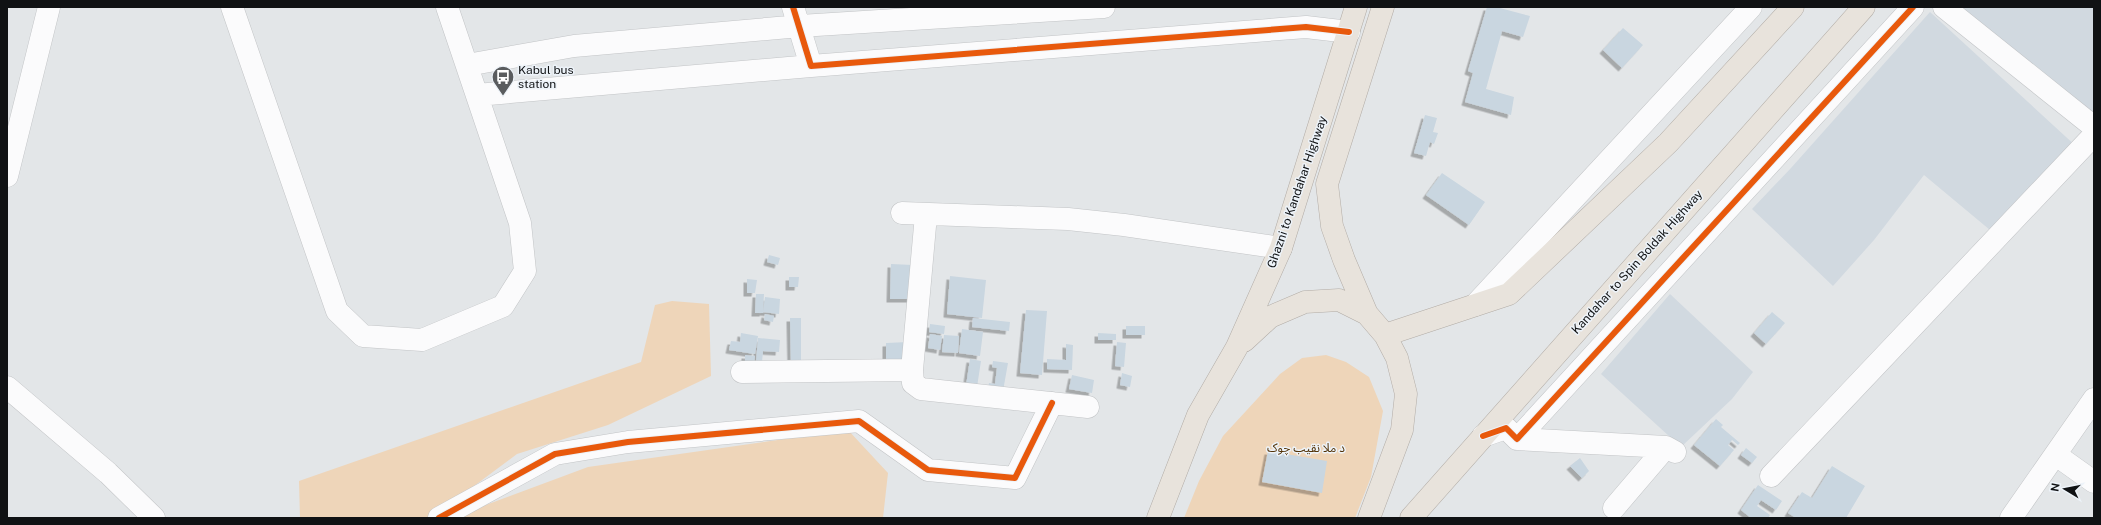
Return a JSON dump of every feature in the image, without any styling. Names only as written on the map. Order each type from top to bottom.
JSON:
[{"type":"highway","name":"Ghazni to Kandahar Highway","points":[[1237,347],[1281,248],[1356,7]]},
{"type":"highway","name":"Ghazni to Kandahar Highway","points":[[1369,518],[1402,430],[1406,394],[1397,358],[1385,335],[1367,314],[1332,226],[1327,184],[1383,7]]},
{"type":"highway","points":[[1385,335],[1510,294],[1668,143],[1793,7]]},
{"type":"highway","name":"Kandahar to Spin Boldak Highway","points":[[1411,518],[1864,7]]},
{"type":"highway","name":"Ghazni to Kandahar Highway","points":[[1237,347],[1270,317],[1304,302],[1339,300],[1367,314]]},
{"type":"highway","points":[[1158,518],[1198,415],[1237,347]]},
{"type":"street","points":[[7,176],[49,7]]},
{"type":"street","points":[[232,7],[338,312],[363,336],[422,340],[503,306],[525,271],[520,223],[447,7]]},
{"type":"street","points":[[467,65],[574,46],[797,17],[1104,7]]},
{"type":"street","points":[[1475,305],[1751,7]]},
{"type":"street","points":[[1518,439],[1913,7]]},
{"type":"street","points":[[1944,7],[2094,127]]},
{"type":"street","points":[[797,17],[811,66]]},
{"type":"street","points":[[477,95],[811,66],[1306,27],[1349,32]]},
{"type":"street","points":[[1771,476],[2094,135]]},
{"type":"street","points":[[902,213],[1068,219],[1124,225],[1281,248]]},
{"type":"street","points":[[926,215],[912,370],[913,383],[921,389],[1088,407]]},
{"type":"street","points":[[742,372],[912,370]]},
{"type":"street","points":[[7,387],[108,473],[154,518]]},
{"type":"street","points":[[2015,516],[2094,399]]},
{"type":"street","points":[[439,518],[555,454],[628,442],[858,421],[928,470],[1015,478],[1052,403]]},
{"type":"street","points":[[1483,436],[1506,428],[1518,439],[1670,450],[1614,508]]},
{"type":"street","points":[[2056,455],[2094,482]]},
{"type":"shaded area","points":[[1957,7],[2094,7],[2094,123]]},
{"type":"shaded area","points":[[1930,12],[2078,148],[1996,235],[1924,175],[1874,240],[1833,286],[1752,209],[1791,168]]},
{"type":"shaded area","points":[[1670,294],[1753,372],[1732,399],[1681,447],[1601,374]]},
{"type":"green space","points":[[672,301],[709,304],[711,376],[608,425],[517,454],[443,509],[426,518],[300,518],[299,481],[641,362],[655,305]]},
{"type":"green space","name":"د ملا نقيب چوک","points":[[1326,355],[1346,362],[1369,377],[1383,411],[1371,477],[1355,518],[1184,518],[1199,481],[1223,436],[1280,374],[1302,358]]},
{"type":"green space","points":[[848,430],[888,473],[883,518],[451,518],[588,467]]},
{"type":"building","points":[[1487,7],[1496,7],[1530,16],[1523,37],[1502,31],[1486,89],[1514,97],[1511,115],[1465,102],[1473,73],[1468,71]]},
{"type":"building","points":[[1623,28],[1643,45],[1622,68],[1603,50]]},
{"type":"building","points":[[1425,115],[1437,118],[1433,132],[1438,133],[1434,144],[1430,142],[1426,156],[1414,153]]},
{"type":"building","points":[[1442,173],[1485,202],[1469,225],[1426,195]]},
{"type":"building","points":[[769,255],[780,258],[778,265],[767,262]]},
{"type":"building","points":[[891,264],[913,265],[913,299],[890,299]]},
{"type":"building","points":[[950,276],[986,280],[982,318],[947,314]]},
{"type":"building","points":[[789,277],[799,277],[798,287],[789,287]]},
{"type":"building","points":[[747,279],[757,280],[755,293],[747,293]]},
{"type":"building","points":[[756,294],[764,294],[763,313],[755,313]]},
{"type":"building","points":[[765,297],[780,299],[779,314],[763,312]]},
{"type":"building","points":[[1026,310],[1047,311],[1042,375],[1020,373]]},
{"type":"building","points":[[1772,312],[1785,323],[1766,344],[1754,333]]},
{"type":"building","points":[[765,314],[774,316],[773,322],[764,320]]},
{"type":"building","points":[[790,318],[801,318],[801,364],[791,364]]},
{"type":"building","points":[[973,318],[1010,322],[1009,331],[972,327]]},
{"type":"building","points":[[930,324],[945,326],[944,334],[929,332]]},
{"type":"building","points":[[1126,326],[1145,326],[1145,335],[1126,335]]},
{"type":"building","points":[[962,329],[983,332],[980,356],[959,353]]},
{"type":"building","points":[[741,333],[758,336],[755,354],[729,350],[731,341],[740,342]]},
{"type":"building","points":[[1098,333],[1116,334],[1116,340],[1098,340]]},
{"type":"building","points":[[930,334],[942,336],[940,350],[928,348]]},
{"type":"building","points":[[944,335],[959,336],[958,353],[942,352]]},
{"type":"building","points":[[758,338],[780,340],[779,352],[763,351],[762,362],[756,362]]},
{"type":"building","points":[[908,342],[909,361],[886,361],[886,343]]},
{"type":"building","points":[[1117,342],[1126,343],[1124,367],[1115,366]]},
{"type":"building","points":[[1066,344],[1073,345],[1072,370],[1047,369],[1047,359],[1066,360]]},
{"type":"building","points":[[745,355],[755,356],[754,363],[745,362]]},
{"type":"building","points":[[970,359],[981,361],[977,387],[966,386]]},
{"type":"building","points":[[993,361],[1008,363],[1003,391],[988,388],[989,383],[995,384],[997,368],[992,367]]},
{"type":"building","points":[[1122,373],[1132,376],[1130,387],[1120,385]]},
{"type":"building","points":[[1072,375],[1094,380],[1092,393],[1069,389]]},
{"type":"building","points":[[1716,419],[1723,425],[1721,427],[1740,443],[1738,445],[1732,440],[1728,445],[1734,450],[1720,466],[1694,445]]},
{"type":"building","points":[[1746,448],[1757,457],[1752,463],[1741,455]]},
{"type":"building","points":[[1268,451],[1327,461],[1322,493],[1262,482]]},
{"type":"building","points":[[1580,458],[1589,471],[1582,478],[1570,466]]},
{"type":"building","points":[[1832,466],[1865,486],[1846,518],[1796,518],[1788,513],[1802,492],[1812,498]]},
{"type":"building","points":[[1758,485],[1782,501],[1776,510],[1761,500],[1757,506],[1770,515],[1768,518],[1751,518],[1741,510]]},
{"type":"cycle path","points":[[793,7],[811,66],[1306,27],[1349,32]]},
{"type":"cycle path","points":[[1483,436],[1506,428],[1517,439],[1913,7]]},
{"type":"cycle path","points":[[439,518],[555,454],[628,442],[859,421],[928,470],[1015,478],[1052,403]]},
{"type":"place","name":"Kabul bus station","points":[[503,96]]}]
